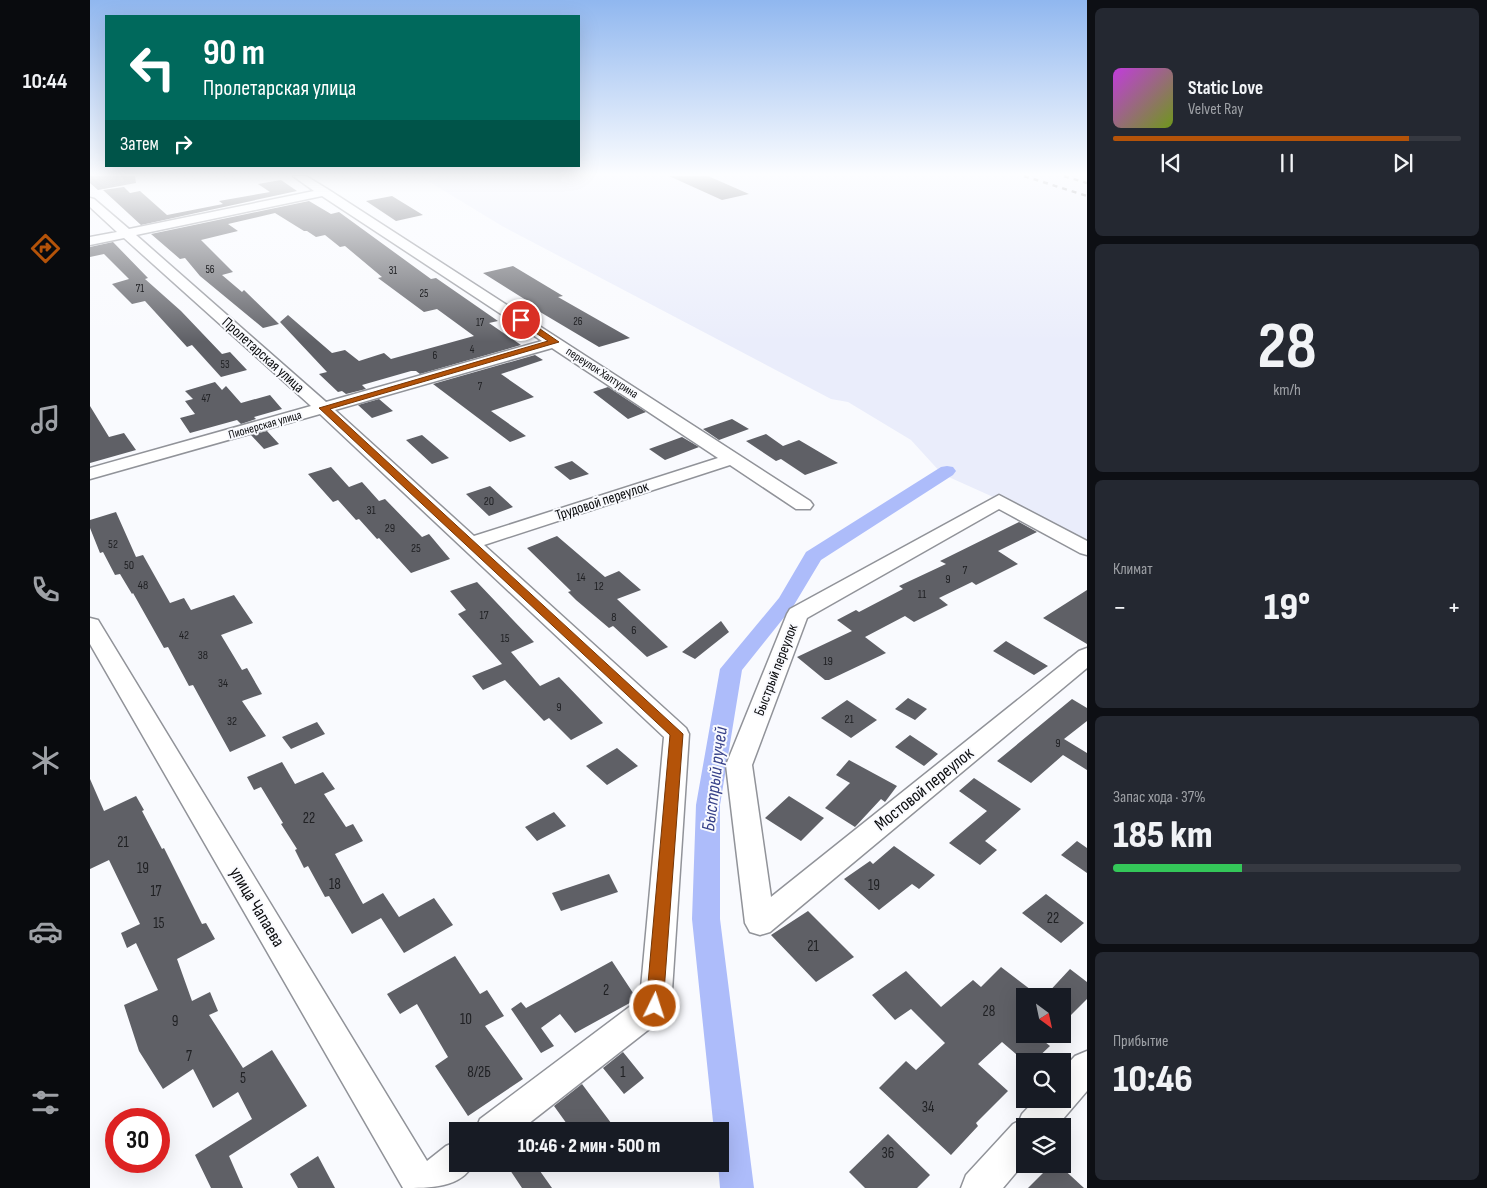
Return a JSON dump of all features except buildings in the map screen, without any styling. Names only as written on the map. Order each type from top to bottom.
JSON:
[{"type":"street","points":[[90,241],[135,231]]},
{"type":"street","name":"переулок Халтурина","points":[[385,231],[803,505]]},
{"type":"street","name":"Пролетарская улица","points":[[127,233],[471,542],[677,734],[655,1006],[504,1122]]},
{"type":"street","name":"Пионерская улица","points":[[90,474],[555,342]]},
{"type":"street","name":"Трудовой переулок","points":[[471,542],[732,459]]},
{"type":"street","name":"Быстрый переулок","points":[[760,923],[739,765],[798,614],[999,501],[1087,549]]},
{"type":"street","name":"улица Чапаева","points":[[90,625],[422,1187]]},
{"type":"street","name":"Мостовой переулок","points":[[760,923],[1087,656]]},
{"type":"street","points":[[1071,1085],[1087,1067]]},
{"type":"street","points":[[1041,1118],[1051,1108]]},
{"type":"street","points":[[979,1188],[1016,1146]]},
{"type":"street","points":[[422,1187],[449,1165]]},
{"type":"shaded area","points":[[512,231],[1087,231],[1087,545],[1011,505],[942,474],[911,440],[848,402],[831,399]]},
{"type":"waterway","name":"Быстрый ручей","points":[[737,1188],[706,919],[708,805],[731,669],[787,601],[813,556],[947,471]]},
{"type":"route","points":[[521,320],[555,342],[323,408],[471,542],[677,734],[655,1006]]}]
